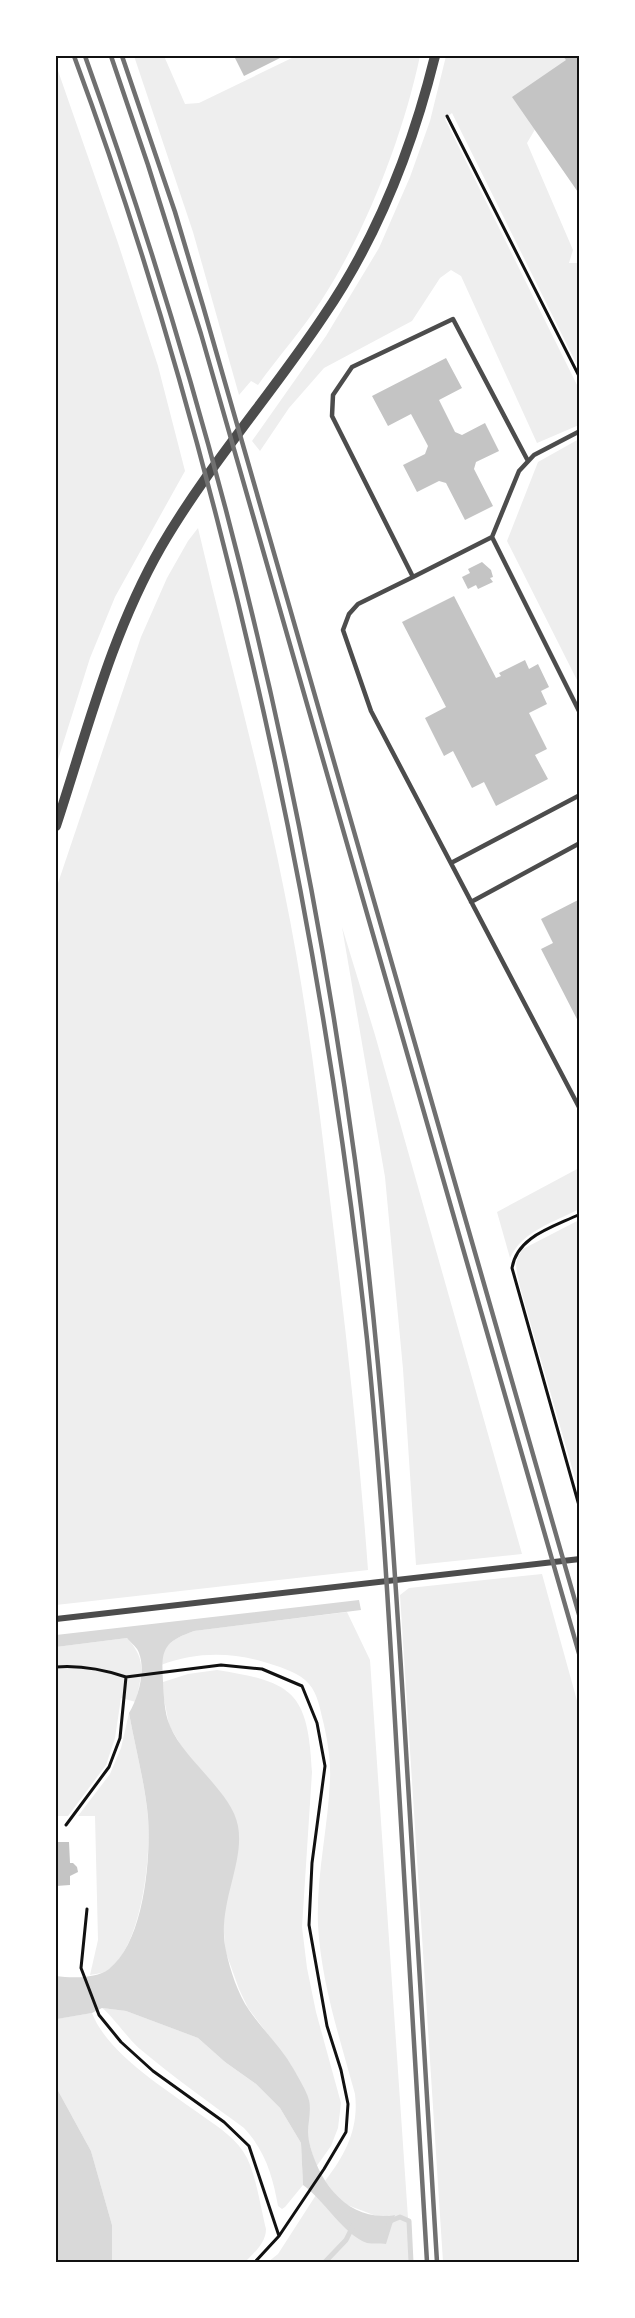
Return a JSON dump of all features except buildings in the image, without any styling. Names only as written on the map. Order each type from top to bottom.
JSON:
[{"type":"street","points":[[56,826],[116,641],[144,579],[183,511],[324,315],[361,254],[382,215],[407,153],[435,56]]},
{"type":"street","points":[[56,1619],[579,1559]]},
{"type":"lane","points":[[413,577],[332,416],[333,395],[352,367],[453,319],[528,461]]},
{"type":"lane","points":[[579,430],[534,455],[519,471],[492,537],[358,604],[349,614],[343,630],[371,711],[579,1110]]},
{"type":"lane","points":[[492,537],[579,713]]},
{"type":"lane","points":[[450,863],[579,795]]},
{"type":"lane","points":[[471,902],[579,843]]},
{"type":"path","points":[[447,116],[579,378]]},
{"type":"path","points":[[579,1214],[525,1242],[516,1251],[512,1268],[579,1509]]},
{"type":"path","points":[[56,1667],[76,1665],[126,1677],[221,1665],[261,1669],[302,1686],[317,1723],[325,1766],[312,1863],[309,1925],[327,2026],[341,2070],[348,2104],[346,2132],[279,2236],[255,2262]]},
{"type":"path","points":[[66,1825],[110,1767],[120,1738],[126,1677]]},
{"type":"path","points":[[87,1909],[81,1968],[99,2015],[121,2042],[153,2071],[224,2122],[249,2146],[279,2236]]},
{"type":"shaded area","points":[[134,56],[164,56],[185,104],[199,103],[296,56],[420,56],[413,87],[393,150],[353,245],[321,301],[298,333],[258,385],[251,381],[239,395],[193,232]]},
{"type":"shaded area","points":[[446,56],[575,56],[575,61],[527,143],[573,250],[569,263],[579,263],[579,369],[452,113],[445,119],[579,389],[579,425],[537,443],[461,276],[451,270],[440,278],[412,321],[324,368],[289,408],[260,451],[252,441],[326,336],[379,248],[410,177],[430,121]]},
{"type":"shaded area","points":[[56,65],[158,366],[185,471],[115,597],[90,658],[56,766]]},
{"type":"shaded area","points":[[579,439],[579,684],[507,541],[538,462]]},
{"type":"shaded area","points":[[198,528],[264,799],[284,890],[305,1005],[341,1292],[368,1570],[56,1605],[56,889],[141,637],[167,578]]},
{"type":"shaded area","points":[[342,927],[375,1035],[522,1554],[416,1565],[403,1369],[385,1177]]},
{"type":"shaded area","points":[[579,1168],[579,1209],[531,1234],[515,1249],[510,1258],[497,1212]]},
{"type":"shaded area","points":[[579,1220],[579,1492],[516,1267],[517,1258],[523,1249]]},
{"type":"shaded area","points":[[542,1574],[579,1708],[579,2262],[443,2262],[400,1595],[409,1588]]},
{"type":"shaded area","points":[[359,1600],[361,1610],[194,1631],[170,1643],[164,1654],[162,1670],[165,1704],[170,1726],[186,1751],[227,1801],[238,1826],[238,1855],[227,1902],[224,1934],[226,1951],[235,1982],[249,2010],[288,2060],[306,2092],[310,2105],[309,2141],[313,2156],[328,2185],[350,2206],[363,2213],[378,2216],[395,2215],[386,2244],[367,2243],[350,2233],[303,2185],[301,2143],[280,2108],[256,2084],[225,2062],[198,2038],[126,2011],[102,2008],[92,2013],[56,2021],[56,1976],[83,1977],[104,1972],[121,1956],[130,1940],[143,1899],[149,1834],[145,1791],[129,1713],[138,1692],[141,1676],[142,1668],[138,1651],[127,1638],[56,1647],[56,1635]]},
{"type":"shaded area","points":[[347,1612],[370,1660],[411,2262],[268,2262],[278,2254],[316,2195],[354,2235],[368,2243],[394,2215],[379,2217],[342,2203],[325,2181],[345,2151],[353,2129],[356,2106],[355,2094],[327,1989],[318,1925],[319,1889],[330,1780],[327,1740],[320,1707],[314,1692],[301,1677],[286,1669],[238,1656],[200,1656],[161,1665],[161,1658],[171,1642],[194,1631]]},
{"type":"shaded area","points":[[127,1638],[138,1654],[141,1668],[136,1702],[121,1698],[115,1738],[106,1765],[68,1816],[56,1816],[56,1647]]},
{"type":"shaded area","points":[[217,1670],[264,1680],[280,1687],[292,1696],[306,1724],[312,1772],[302,1927],[316,2012],[341,2103],[338,2128],[331,2146],[316,2167],[308,2138],[309,2100],[291,2065],[248,2008],[225,1950],[223,1913],[237,1851],[226,1800],[183,1749],[169,1725],[163,1682],[188,1674]]},
{"type":"shaded area","points":[[129,1713],[147,1805],[149,1834],[146,1877],[136,1922],[120,1958],[108,1970],[90,1975],[98,1940],[95,1816],[78,1816],[110,1774],[121,1748]]},
{"type":"shaded area","points":[[102,2008],[126,2011],[198,2038],[225,2062],[256,2084],[280,2108],[301,2143],[303,2185],[285,2207],[282,2209],[278,2206],[267,2164],[257,2145],[244,2128],[140,2049]]},
{"type":"shaded area","points":[[92,2013],[111,2043],[125,2058],[157,2084],[222,2130],[234,2140],[247,2158],[266,2229],[262,2243],[245,2262],[112,2262],[112,2225],[91,2151],[56,2087],[56,2019]]},
{"type":"shaded area","points":[[56,2087],[91,2151],[112,2225],[112,2262],[56,2262]]},
{"type":"waterway","points":[[388,2222],[400,2217],[409,2221],[411,2262]]},
{"type":"waterway","points":[[325,2262],[346,2240],[353,2226]]},
{"type":"railway","points":[[74,56],[95,113],[151,286],[186,402],[217,519],[266,722],[325,1029],[355,1235],[376,1443],[391,1652],[427,2262]]},
{"type":"railway","points":[[85,56],[174,326],[249,601],[281,740],[334,1019],[355,1160],[373,1312],[387,1463],[437,2262]]},
{"type":"railway","points":[[111,56],[201,334],[580,1657]]},
{"type":"railway","points":[[122,56],[175,212],[203,306],[580,1618]]}]
